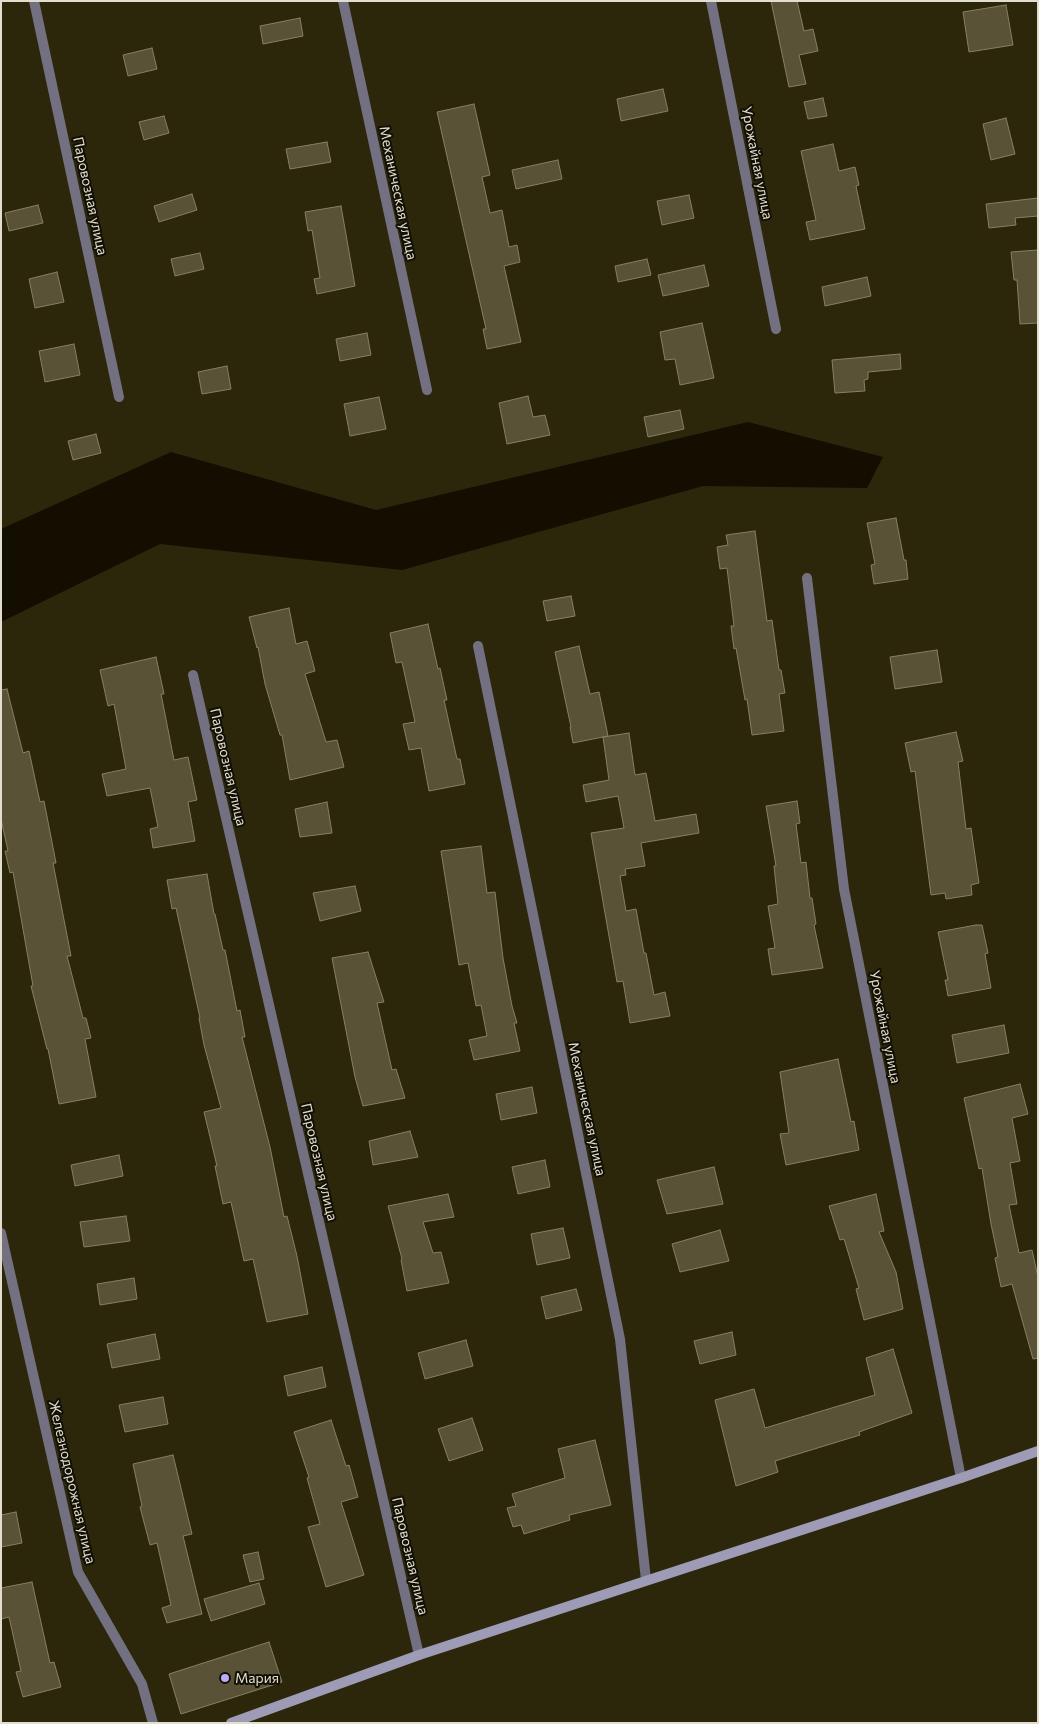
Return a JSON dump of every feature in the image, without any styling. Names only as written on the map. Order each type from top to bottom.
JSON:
[{"type":"main road","points":[[231,1723],[418,1654],[961,1478],[1038,1451]]},
{"type":"street","name":"Паровозная улица","points":[[34,1],[119,397]]},
{"type":"street","name":"Механическая улица","points":[[343,1],[427,390]]},
{"type":"street","name":"Урожайная улица","points":[[711,1],[776,330]]},
{"type":"street","name":"Урожайная улица","points":[[807,578],[844,889],[961,1478]]},
{"type":"street","name":"Механическая улица","points":[[478,646],[620,1339],[646,1580]]},
{"type":"street","name":"Паровозная улица","points":[[193,675],[418,1654]]},
{"type":"street","name":"Железнодорожная улица","points":[[1,1234],[78,1572],[142,1684],[153,1723]]},
{"type":"shaded area","points":[[748,422],[883,457],[867,488],[703,486],[402,570],[160,544],[1,622],[1,529],[171,452],[376,510]]},
{"type":"building","points":[[771,1],[797,1],[804,31],[813,29],[818,51],[799,55],[806,84],[789,87]]},
{"type":"building","points":[[1006,5],[1013,45],[969,52],[963,12]]},
{"type":"building","points":[[300,18],[303,36],[263,44],[260,26]]},
{"type":"building","points":[[152,48],[157,69],[128,76],[123,55]]},
{"type":"building","points":[[663,89],[668,111],[621,121],[617,99]]},
{"type":"building","points":[[823,98],[827,116],[808,119],[804,102]]},
{"type":"building","points":[[474,104],[490,175],[482,177],[490,213],[502,210],[509,247],[517,245],[520,262],[504,266],[521,342],[487,349],[483,329],[486,329],[437,112]]},
{"type":"building","points":[[164,116],[169,133],[144,140],[139,122]]},
{"type":"building","points":[[1006,118],[1015,154],[991,160],[983,124]]},
{"type":"building","points":[[327,142],[331,162],[290,169],[286,149]]},
{"type":"building","points":[[833,144],[839,171],[855,167],[859,185],[856,186],[865,229],[810,240],[806,222],[816,220],[801,151]]},
{"type":"building","points":[[558,160],[562,179],[516,189],[512,170]]},
{"type":"building","points":[[192,194],[197,210],[159,222],[154,206]]},
{"type":"building","points":[[689,195],[694,218],[662,225],[657,201]]},
{"type":"building","points":[[1038,198],[1038,216],[1015,218],[1016,225],[989,228],[986,204]]},
{"type":"building","points":[[38,205],[43,223],[9,231],[5,213]]},
{"type":"building","points":[[341,206],[355,286],[317,294],[314,279],[320,278],[312,230],[308,231],[305,212]]},
{"type":"building","points":[[1038,250],[1038,323],[1020,324],[1017,280],[1014,280],[1011,252]]},
{"type":"building","points":[[200,253],[204,269],[175,276],[171,259]]},
{"type":"building","points":[[647,259],[651,275],[618,282],[615,266]]},
{"type":"building","points":[[704,265],[709,286],[663,296],[658,275]]},
{"type":"building","points":[[57,272],[64,302],[35,308],[29,279]]},
{"type":"building","points":[[867,277],[871,296],[825,306],[822,287]]},
{"type":"building","points":[[702,323],[714,378],[680,385],[675,359],[665,360],[660,332]]},
{"type":"building","points":[[367,333],[371,355],[340,361],[336,339]]},
{"type":"building","points":[[74,344],[80,375],[45,382],[39,351]]},
{"type":"building","points":[[900,354],[901,369],[868,372],[868,379],[864,380],[865,391],[835,393],[832,360]]},
{"type":"building","points":[[227,366],[231,389],[202,394],[198,372]]},
{"type":"building","points":[[528,396],[533,417],[545,415],[550,435],[507,444],[499,403]]},
{"type":"building","points":[[379,397],[386,429],[350,436],[344,404]]},
{"type":"building","points":[[680,410],[684,429],[648,437],[644,417]]},
{"type":"building","points":[[96,434],[101,453],[73,460],[68,441]]},
{"type":"building","points":[[896,518],[904,560],[906,560],[908,579],[874,584],[871,565],[875,564],[867,523]]},
{"type":"building","points":[[755,531],[767,621],[772,620],[779,670],[781,670],[785,693],[779,694],[784,731],[752,735],[747,699],[745,700],[736,648],[734,649],[731,626],[734,626],[727,568],[720,569],[717,547],[728,545],[726,535]]},
{"type":"building","points":[[571,596],[575,616],[547,621],[543,601]]},
{"type":"building","points":[[289,608],[296,644],[307,641],[315,671],[305,674],[326,742],[337,740],[344,767],[290,780],[282,735],[280,735],[265,684],[258,647],[249,617]]},
{"type":"building","points":[[428,624],[447,700],[444,700],[457,759],[460,759],[465,784],[429,791],[421,748],[409,750],[403,724],[415,722],[402,662],[396,663],[390,633]]},
{"type":"building","points":[[579,646],[590,694],[599,692],[608,736],[573,743],[555,652]]},
{"type":"building","points":[[937,650],[942,682],[895,689],[890,657]]},
{"type":"building","points":[[156,657],[164,694],[161,694],[174,760],[188,757],[197,800],[188,802],[195,841],[153,848],[150,829],[158,827],[150,788],[107,796],[102,774],[126,769],[114,704],[108,706],[100,670]]},
{"type":"building","points":[[7,689],[23,753],[29,751],[40,802],[44,801],[56,863],[53,863],[71,956],[67,956],[83,1018],[86,1018],[91,1038],[85,1039],[96,1097],[59,1104],[48,1049],[31,986],[33,986],[13,872],[10,873],[5,851],[8,851],[1,819],[1,690]]},
{"type":"building","points":[[956,732],[963,761],[958,762],[966,829],[971,828],[979,883],[971,885],[972,895],[946,899],[945,893],[931,895],[915,771],[911,772],[905,743]]},
{"type":"building","points":[[629,733],[635,775],[646,773],[655,821],[696,814],[699,833],[641,843],[645,866],[625,869],[626,875],[620,876],[626,911],[636,909],[654,995],[665,992],[670,1016],[630,1023],[623,981],[617,982],[591,833],[624,828],[618,796],[586,802],[583,785],[609,780],[603,737]]},
{"type":"building","points":[[797,801],[800,823],[796,824],[801,863],[806,862],[810,898],[812,898],[816,924],[814,925],[823,968],[772,975],[768,949],[775,948],[768,906],[778,904],[774,866],[776,866],[766,806]]},
{"type":"building","points":[[327,802],[332,833],[300,837],[295,809]]},
{"type":"building","points":[[481,846],[487,893],[495,892],[503,958],[517,1023],[514,1023],[520,1051],[474,1060],[469,1040],[487,1036],[481,1005],[476,1006],[468,963],[459,965],[441,851]]},
{"type":"building","points":[[207,874],[214,914],[223,950],[225,950],[237,1011],[240,1010],[245,1037],[242,1037],[270,1147],[284,1217],[287,1216],[297,1256],[308,1314],[267,1322],[253,1259],[244,1261],[231,1202],[223,1204],[215,1166],[217,1166],[204,1112],[221,1108],[204,1045],[176,908],[172,909],[167,880]]},
{"type":"building","points":[[355,886],[361,911],[320,921],[313,893]]},
{"type":"building","points":[[982,925],[988,953],[985,954],[991,988],[948,996],[945,980],[948,980],[938,932]]},
{"type":"building","points":[[368,952],[384,1002],[377,1003],[392,1070],[396,1069],[405,1098],[363,1106],[355,1077],[332,958]]},
{"type":"building","points":[[1004,1025],[1009,1053],[957,1063],[952,1035]]},
{"type":"building","points":[[838,1059],[851,1122],[854,1121],[859,1150],[786,1165],[780,1134],[789,1133],[780,1072]]},
{"type":"building","points":[[1020,1084],[1028,1114],[1012,1118],[1020,1161],[1010,1163],[1017,1204],[1009,1205],[1019,1253],[1032,1250],[1038,1277],[1038,1358],[1033,1359],[1012,1284],[1001,1287],[995,1258],[998,1257],[982,1168],[979,1169],[964,1098]]},
{"type":"building","points":[[532,1087],[537,1113],[501,1120],[496,1094]]},
{"type":"building","points":[[410,1131],[418,1157],[373,1165],[369,1141]]},
{"type":"building","points":[[119,1155],[123,1176],[75,1186],[71,1165]]},
{"type":"building","points":[[545,1160],[550,1187],[518,1194],[512,1167]]},
{"type":"building","points":[[714,1167],[723,1204],[667,1214],[657,1180]]},
{"type":"building","points":[[448,1194],[454,1217],[423,1222],[433,1253],[441,1252],[449,1283],[407,1291],[402,1259],[388,1206]]},
{"type":"building","points":[[876,1194],[884,1231],[879,1232],[896,1272],[903,1309],[864,1320],[856,1289],[859,1288],[844,1239],[840,1240],[829,1206]]},
{"type":"building","points":[[126,1216],[130,1241],[84,1247],[80,1222]]},
{"type":"building","points":[[563,1228],[570,1258],[537,1265],[531,1234]]},
{"type":"building","points":[[720,1230],[729,1261],[680,1272],[672,1244]]},
{"type":"building","points":[[134,1278],[137,1299],[100,1305],[97,1284]]},
{"type":"building","points":[[576,1289],[582,1310],[546,1319],[541,1297]]},
{"type":"building","points":[[732,1332],[736,1355],[700,1364],[694,1341]]},
{"type":"building","points":[[155,1334],[160,1359],[112,1368],[107,1344]]},
{"type":"building","points":[[466,1340],[473,1366],[425,1379],[418,1353]]},
{"type":"building","points":[[893,1349],[912,1413],[859,1432],[860,1435],[775,1461],[778,1472],[736,1486],[715,1400],[754,1389],[765,1428],[875,1395],[866,1358]]},
{"type":"building","points":[[322,1367],[326,1387],[288,1396],[284,1376]]},
{"type":"building","points":[[163,1397],[168,1424],[125,1432],[119,1405]]},
{"type":"building","points":[[472,1418],[483,1450],[449,1461],[438,1429]]},
{"type":"building","points":[[331,1420],[346,1466],[349,1465],[358,1497],[341,1502],[364,1575],[326,1587],[308,1527],[320,1524],[307,1478],[309,1477],[294,1432]]},
{"type":"building","points":[[595,1440],[611,1505],[569,1515],[570,1520],[524,1534],[521,1525],[513,1527],[507,1508],[516,1506],[512,1494],[565,1478],[558,1449]]},
{"type":"building","points":[[173,1455],[192,1534],[183,1536],[202,1614],[167,1623],[162,1608],[171,1605],[157,1543],[150,1545],[140,1507],[142,1506],[133,1464]]},
{"type":"building","points":[[16,1512],[22,1543],[1,1547],[1,1515]]},
{"type":"building","points":[[258,1552],[264,1579],[250,1582],[243,1555]]},
{"type":"building","points":[[32,1582],[50,1663],[54,1662],[61,1687],[23,1697],[16,1672],[21,1671],[9,1617],[1,1619],[1,1588]]},
{"type":"building","points":[[259,1583],[265,1604],[211,1621],[204,1599]]},
{"type":"building","name":"Мария","points":[[269,1642],[282,1682],[181,1714],[169,1674]]},
{"type":"place","name":"Мария","points":[[225,1678]]}]
